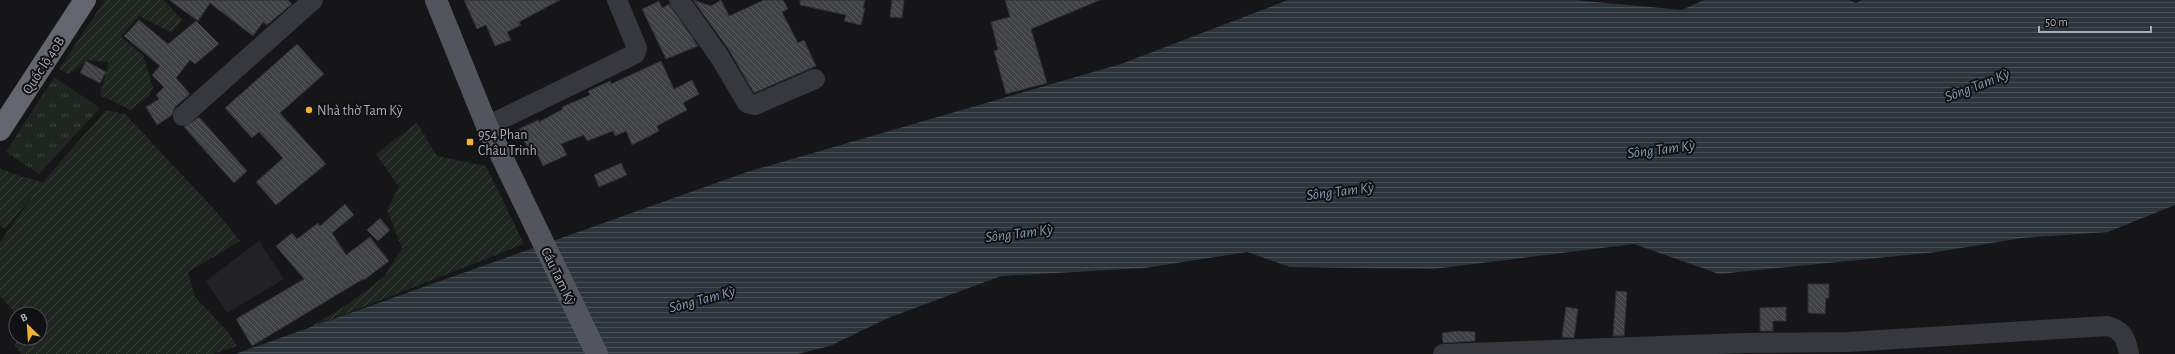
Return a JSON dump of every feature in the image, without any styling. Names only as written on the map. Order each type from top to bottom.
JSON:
[{"type":"highway","name":"Quốc lộ 40B","points":[[0,130],[78,3]]},
{"type":"main road","name":"Cầu Tam Kỳ","points":[[436,0],[487,126],[597,354]]},
{"type":"street","points":[[183,116],[313,0]]},
{"type":"street","points":[[487,126],[635,54],[637,48],[617,0]]},
{"type":"street","points":[[679,0],[719,56],[747,103],[755,105],[814,79]]},
{"type":"street","points":[[1444,354],[1744,343],[1848,342],[2107,326],[2118,329],[2122,333],[2129,354]]},
{"type":"shaded area","points":[[259,241],[284,279],[227,313],[206,281]]},
{"type":"green space","points":[[105,0],[164,0],[182,20],[172,33],[139,16],[121,37],[143,55],[153,88],[150,95],[130,110],[100,95],[109,62],[87,60],[69,74],[59,69]]},
{"type":"green space","points":[[54,77],[100,108],[39,174],[6,152]]},
{"type":"green space","points":[[106,110],[125,114],[215,210],[240,241],[188,272],[195,297],[228,332],[237,346],[213,354],[21,354],[15,346],[48,346],[48,306],[9,306],[0,296],[0,242],[37,190],[5,229],[0,226],[0,169],[43,182]]},
{"type":"green space","points":[[417,123],[437,156],[486,166],[524,244],[307,329],[351,302],[384,277],[402,248],[387,210],[399,187],[376,154]]},
{"type":"water","name":"Sông Tam Kỳ","points":[[1288,0],[1574,0],[1682,10],[1704,0],[1849,0],[1856,3],[1862,0],[2175,0],[2175,205],[2108,232],[2022,238],[1937,252],[1719,274],[1634,244],[1433,269],[1290,267],[1247,252],[1145,268],[1001,276],[888,318],[830,346],[797,354],[235,354],[747,172],[1121,64]]},
{"type":"building","points":[[169,0],[288,0],[292,4],[267,25],[263,22],[253,36],[210,3],[198,21]]},
{"type":"building","points":[[464,0],[560,0],[519,22],[521,25],[507,32],[511,40],[495,46],[486,25],[477,29]]},
{"type":"building","points":[[693,0],[711,6],[721,0],[729,16],[764,0],[783,0],[788,9],[782,12],[798,43],[804,40],[816,66],[754,93],[729,50]]},
{"type":"building","points":[[800,0],[865,0],[863,8],[865,8],[861,25],[844,21],[846,15],[800,5]]},
{"type":"building","points":[[892,0],[904,0],[902,18],[890,17]]},
{"type":"building","points":[[1005,0],[1100,0],[1031,29],[1047,83],[1006,94],[994,51],[998,50],[991,22],[1010,17]]},
{"type":"building","points":[[659,1],[662,8],[669,4],[698,46],[666,59],[642,9]]},
{"type":"building","points":[[139,20],[168,44],[196,21],[219,44],[195,64],[190,60],[176,78],[190,94],[175,107],[172,115],[157,125],[146,107],[159,99],[156,95],[164,87],[152,75],[160,66],[124,36]]},
{"type":"building","points":[[297,44],[324,74],[280,113],[326,164],[276,205],[256,182],[283,158],[259,132],[252,138],[225,108]]},
{"type":"building","points":[[86,61],[106,72],[100,83],[80,73]]},
{"type":"building","points":[[661,61],[674,89],[692,80],[699,94],[683,103],[687,110],[657,126],[659,131],[632,145],[626,131],[615,136],[613,131],[587,141],[584,135],[561,144],[567,155],[543,166],[535,149],[529,151],[519,129],[538,120],[539,122],[563,109],[562,107],[590,95],[588,91],[610,81],[611,84]]},
{"type":"building","points":[[199,117],[247,171],[234,183],[184,127]]},
{"type":"building","points":[[621,163],[627,175],[599,187],[594,175]]},
{"type":"building","points":[[345,204],[354,215],[332,233],[346,255],[370,237],[389,261],[364,280],[363,279],[252,346],[236,319],[304,279],[276,246],[292,233],[297,239],[318,223],[320,226]]},
{"type":"building","points":[[380,218],[390,230],[378,241],[367,230]]},
{"type":"building","points":[[1808,284],[1829,284],[1829,298],[1826,298],[1825,314],[1808,313]]},
{"type":"building","points":[[1616,291],[1627,292],[1624,336],[1613,336]]},
{"type":"building","points":[[1566,307],[1578,309],[1574,338],[1562,337]]},
{"type":"building","points":[[1786,307],[1786,321],[1773,321],[1773,331],[1760,331],[1760,308]]},
{"type":"building","points":[[1458,331],[1475,332],[1475,341],[1443,343],[1442,333]]},
{"type":"place","name":"Nhà thờ Tam Kỳ","points":[[309,110]]},
{"type":"place","name":"954 Phan Châu Trinh","points":[[470,142]]}]
